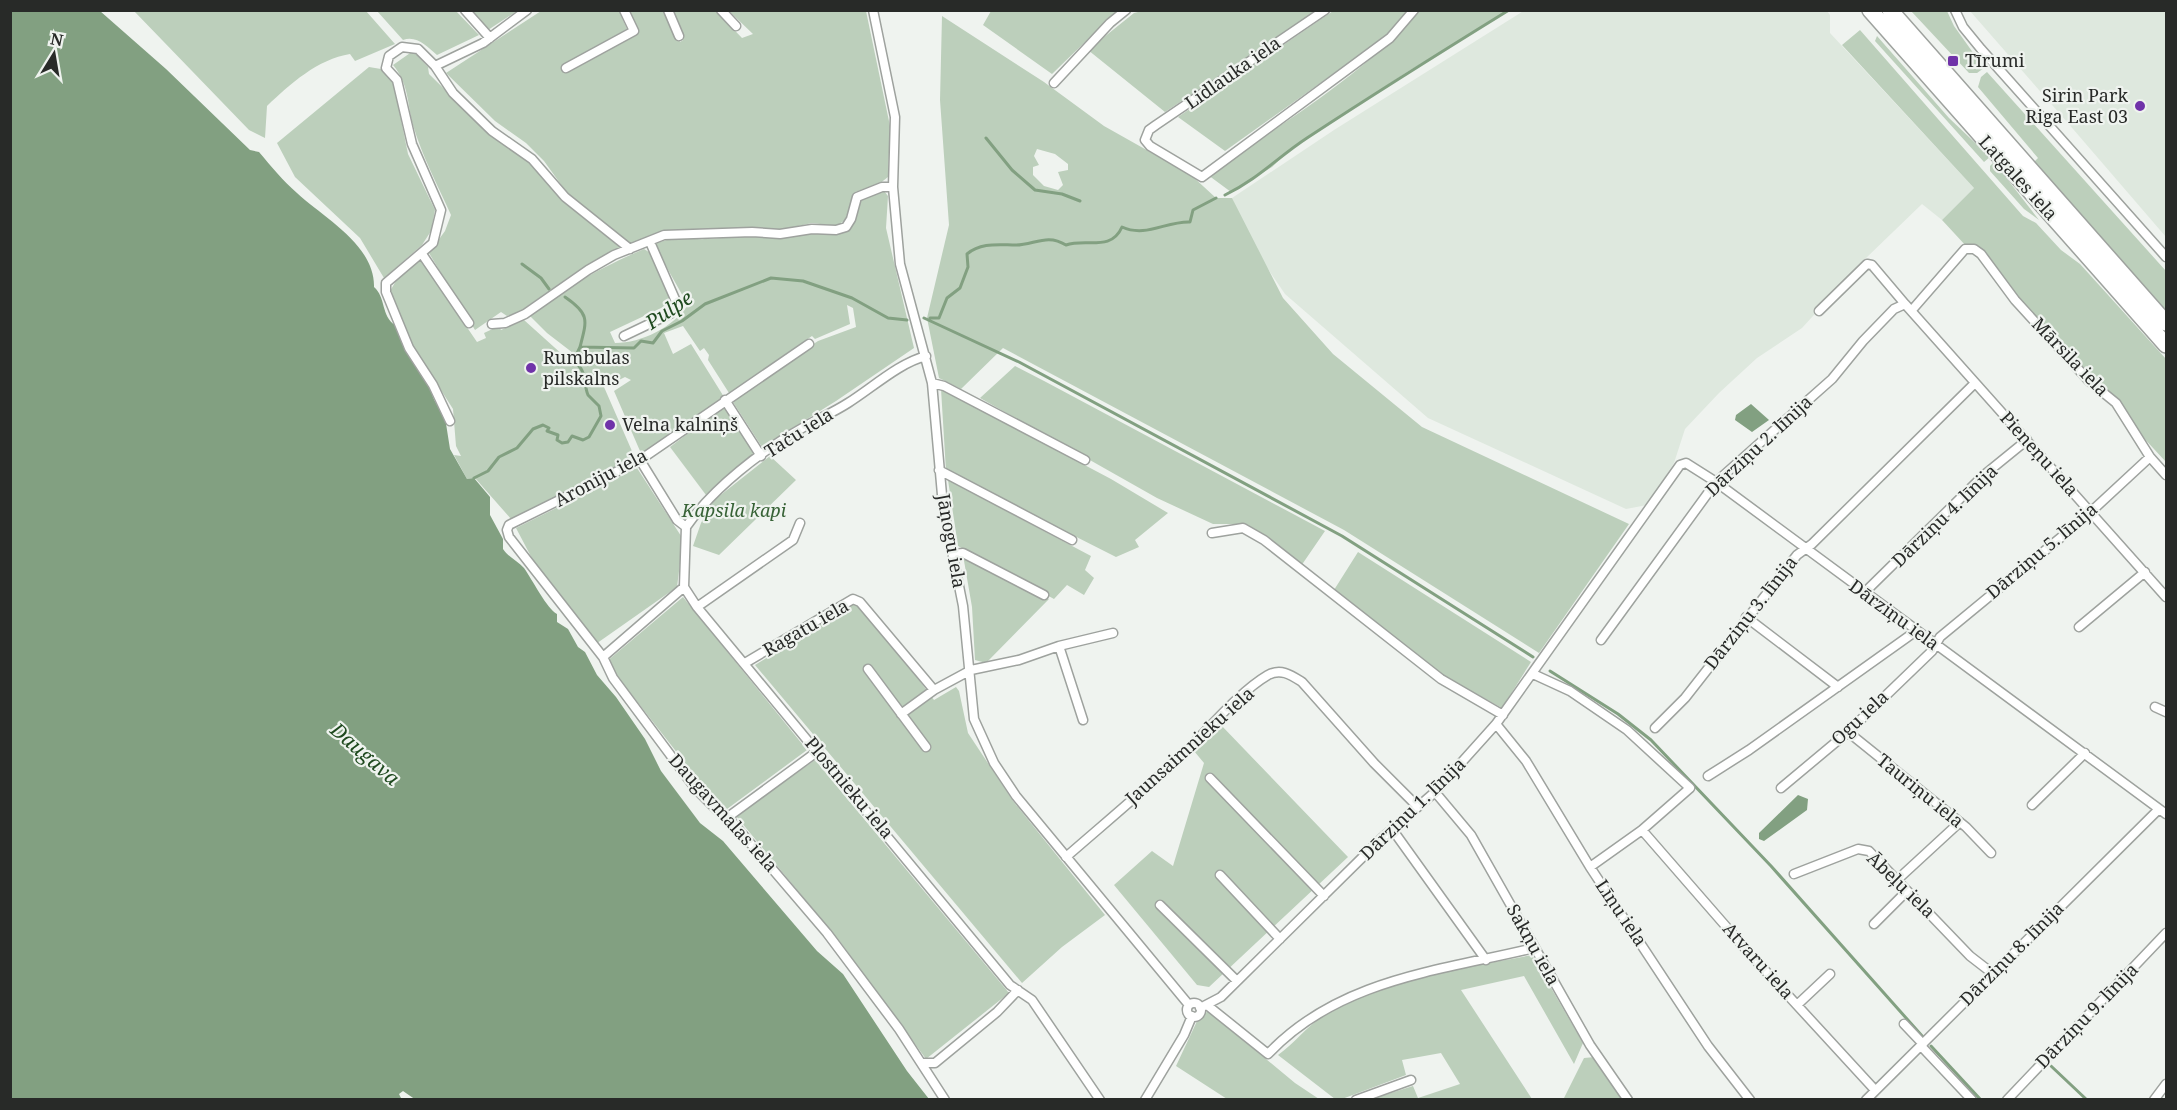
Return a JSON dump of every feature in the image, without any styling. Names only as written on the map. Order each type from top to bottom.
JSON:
[{"type":"highway","name":"Latgales iela","points":[[1870,10],[2166,345]]},
{"type":"highway","name":"Latgales iela","points":[[1890,10],[2166,323]]},
{"type":"street","points":[[465,10],[490,38]]},
{"type":"street","points":[[435,66],[459,56],[490,38],[527,10]]},
{"type":"street","points":[[566,68],[634,31],[624,10]]},
{"type":"street","points":[[668,10],[679,36]]},
{"type":"street","points":[[721,10],[736,26]]},
{"type":"street","name":"Jāņogu iela","points":[[873,10],[895,117],[893,187],[895,226],[902,273],[932,383],[939,470],[971,670],[974,719],[994,764],[1016,796],[1189,1005],[1187,1012],[1192,1017]]},
{"type":"street","points":[[1054,83],[1110,23],[1126,10]]},
{"type":"street","name":"Lidlauka iela","points":[[1325,10],[1149,130],[1145,140],[1150,146],[1202,177],[1390,39],[1414,10]]},
{"type":"street","points":[[1955,10],[1963,27],[1987,56],[2166,256]]},
{"type":"street","points":[[450,421],[433,385],[409,348],[386,292],[386,283],[433,243],[441,210],[412,144],[397,80],[386,64],[395,52],[410,46],[418,50],[435,66],[453,93],[492,131],[532,159],[566,198],[630,249]]},
{"type":"street","points":[[492,324],[505,323],[525,314],[588,270],[630,249],[664,236],[752,232],[780,234],[812,229],[836,230],[846,226],[851,219],[857,198],[882,187],[893,187]]},
{"type":"street","points":[[624,336],[670,314],[678,306],[650,242]]},
{"type":"street","name":"Dārziņu 2. līnija","points":[[1601,640],[1716,482],[1832,379],[1863,340],[1894,309],[1909,307],[1965,249]]},
{"type":"street","name":"Mārsila iela","points":[[1965,249],[1974,249],[1981,254],[2015,300],[2088,381],[2116,403],[2150,457],[2166,475]]},
{"type":"street","points":[[422,254],[469,323]]},
{"type":"street","points":[[1819,311],[1867,264],[1878,271],[1909,307]]},
{"type":"street","name":"Pieneņu iela","points":[[1909,307],[2166,597]]},
{"type":"street","name":"Aroniju iela","points":[[509,525],[640,460],[808,344]]},
{"type":"street","name":"Taču iela","points":[[686,527],[716,490],[761,456],[802,428],[846,404],[912,362],[926,356]]},
{"type":"street","points":[[932,383],[944,386],[1086,460]]},
{"type":"street","name":"Dārziņu 3. līnija","points":[[1655,728],[1685,698],[1746,617],[1797,555],[1975,383]]},
{"type":"street","points":[[725,400],[761,456]]},
{"type":"street","name":"Dārziņu 4. līnija","points":[[1864,593],[1984,476],[2027,440]]},
{"type":"street","name":"Dārziņu 5. līnija","points":[[1935,645],[1940,637],[2091,511],[2150,457]]},
{"type":"street","points":[[603,657],[684,587],[686,527],[677,520],[640,460]]},
{"type":"street","name":"Dārziņu iela","points":[[1638,525],[1680,465],[1686,463],[1716,482],[2163,811]]},
{"type":"street","points":[[939,470],[1072,540]]},
{"type":"street","points":[[697,607],[793,540],[800,523]]},
{"type":"street","name":"Daugavmalas iela","points":[[509,525],[507,530],[509,537],[603,657],[613,678],[695,788],[728,817],[827,933],[922,1063],[945,1100]]},
{"type":"street","name":"Dārziņu 1. līnija","points":[[1203,1006],[1237,981],[1392,829],[1435,792],[1503,715],[1638,525]]},
{"type":"street","points":[[1212,533],[1243,528],[1264,540],[1441,679],[1503,715]]},
{"type":"street","points":[[953,554],[963,553],[1044,595]]},
{"type":"street","points":[[2079,627],[2145,572]]},
{"type":"street","name":"Plostnieku iela","points":[[684,587],[697,607],[968,934],[1018,990],[1032,1000],[1100,1100]]},
{"type":"street","name":"Ragatu iela","points":[[745,663],[853,599],[860,602],[934,690]]},
{"type":"street","points":[[1746,617],[1838,687]]},
{"type":"street","points":[[1708,776],[1916,631]]},
{"type":"street","points":[[901,714],[934,690],[971,670],[1019,660],[1059,646],[1113,633]]},
{"type":"street","name":"Ogu iela","points":[[1781,788],[1848,732],[1935,645]]},
{"type":"street","points":[[1059,646],[1083,720]]},
{"type":"street","points":[[868,669],[926,747]]},
{"type":"street","name":"Jaunsaimnieku iela","points":[[1066,858],[1186,752],[1218,717],[1269,675],[1280,672],[1290,674],[1302,682],[1374,763],[1417,806]]},
{"type":"street","points":[[1533,674],[1570,691],[1627,730],[1689,788],[1642,831],[1590,867]]},
{"type":"street","points":[[2155,708],[2166,712]]},
{"type":"street","name":"Līņu iela","points":[[1496,724],[1526,761],[1590,867],[1708,1046],[1750,1100]]},
{"type":"street","name":"Tauriņu iela","points":[[1848,732],[1960,822],[1991,853]]},
{"type":"street","points":[[728,817],[818,751]]},
{"type":"street","points":[[2032,805],[2085,753]]},
{"type":"street","points":[[1210,778],[1324,896]]},
{"type":"street","name":"Sakņu iela","points":[[1435,792],[1471,835],[1590,1045],[1628,1100]]},
{"type":"street","name":"Dārziņu 8. līnija","points":[[1866,1100],[1992,972],[2163,811]]},
{"type":"street","points":[[1897,880],[1960,822]]},
{"type":"street","points":[[1392,829],[1486,960]]},
{"type":"street","name":"Atvaru iela","points":[[1642,831],[1875,1090]]},
{"type":"street","name":"Ābeļu iela","points":[[1794,874],[1858,849],[1869,851],[1970,956],[1992,972]]},
{"type":"street","points":[[1220,875],[1280,939]]},
{"type":"street","points":[[1874,924],[1907,891]]},
{"type":"street","points":[[1160,905],[1237,981]]},
{"type":"street","name":"Dārziņu 9. līnija","points":[[2007,1100],[2166,933]]},
{"type":"street","points":[[1189,1005],[1203,1006],[1268,1054],[1283,1039],[1318,1013],[1351,996],[1399,977],[1534,948]]},
{"type":"street","points":[[1797,1005],[1830,974]]},
{"type":"street","points":[[922,1063],[935,1063],[997,1012],[1018,990]]},
{"type":"street","points":[[1145,1100],[1185,1035],[1192,1017],[1199,1014],[1203,1006]]},
{"type":"street","points":[[1904,1024],[1972,1100]]},
{"type":"street","points":[[1356,1100],[1411,1080]]},
{"type":"street","points":[[2154,1100],[2166,1084]]},
{"type":"shaded area","points":[[1525,10],[1827,11],[1830,15],[1830,33],[1974,188],[1942,220],[1922,204],[1865,259],[1802,328],[1757,358],[1719,393],[1685,429],[1674,463],[1647,505],[1626,509],[1428,418],[1285,294],[1251,244],[1232,198],[1334,130]]},
{"type":"shaded area","points":[[1970,11],[2166,11],[2166,237],[2067,122]]},
{"type":"green space","points":[[134,11],[366,11],[395,44],[355,61],[350,54],[338,57],[305,74],[267,106],[265,138],[249,130]]},
{"type":"green space","points":[[377,11],[456,11],[479,35],[437,55],[417,40],[403,40]]},
{"type":"green space","points":[[470,11],[517,11],[488,30]]},
{"type":"green space","points":[[541,11],[619,11],[627,29],[562,67],[565,72],[638,32],[627,11],[665,11],[680,42],[683,40],[670,11],[716,11],[742,38],[753,34],[729,11],[866,11],[890,126],[888,177],[879,184],[855,192],[845,220],[837,226],[812,223],[775,231],[753,228],[667,230],[631,244],[570,197],[544,161],[526,143],[495,121],[446,73]]},
{"type":"green space","points":[[991,11],[1117,11],[1052,74],[983,25]]},
{"type":"green space","points":[[1142,11],[1317,11],[1165,112],[1088,50],[1134,13]]},
{"type":"green space","points":[[1333,11],[1411,11],[1382,39],[1225,151],[1178,117]]},
{"type":"green space","points":[[1419,11],[1509,11],[1407,72],[1292,148],[1272,167],[1231,192],[1208,175],[1347,78],[1398,34]]},
{"type":"green space","points":[[1911,11],[1947,11],[1954,26],[1984,68],[1977,73],[1969,73]]},
{"type":"green space","points":[[942,16],[1044,82],[1104,126],[1191,175],[1216,198],[1232,198],[1283,298],[1333,354],[1422,427],[1629,524],[1539,653],[1344,530],[1003,348],[961,389],[939,378],[927,318],[949,225],[940,100]],"holes":[[[1037,149],[1055,154],[1068,164],[1068,170],[1058,172],[1063,185],[1058,190],[1044,186],[1033,175],[1033,167],[1039,165],[1034,156]]]},
{"type":"green space","points":[[1860,30],[2023,216],[2036,223],[2061,250],[2080,264],[2166,359],[2166,462],[1942,220],[1974,188],[1842,45]]},
{"type":"green space","points":[[1877,36],[1949,118],[1990,157],[1984,162],[1875,41]]},
{"type":"green space","points":[[413,51],[428,67],[429,74],[484,128],[533,165],[623,248],[584,267],[519,312],[507,316],[501,312],[475,330],[429,253],[445,231],[451,215],[421,148],[413,125],[405,87],[393,65]]},
{"type":"green space","points":[[369,67],[381,69],[393,80],[408,154],[435,210],[431,231],[422,245],[384,278],[360,238],[295,177],[277,143]]},
{"type":"green space","points":[[1987,72],[2166,271],[2166,310],[2034,162],[2038,158],[1978,87],[1981,77]]},
{"type":"green space","points":[[1994,162],[2039,220],[2024,209],[1990,171],[1990,166]]},
{"type":"green space","points":[[884,191],[888,196],[886,228],[914,348],[836,401],[762,447],[731,399],[818,341],[856,327],[853,308],[847,305],[850,324],[815,339],[812,336],[729,393],[708,360],[709,355],[704,348],[700,351],[683,326],[664,333],[673,354],[691,344],[724,397],[645,451],[640,451],[614,391],[631,380],[625,377],[617,381],[611,377],[605,380],[604,387],[635,458],[511,519],[475,478],[467,479],[454,455],[461,456],[456,446],[453,409],[404,332],[389,293],[397,279],[421,260],[477,342],[486,338],[484,333],[499,326],[501,330],[524,320],[564,356],[571,357],[573,353],[530,316],[571,286],[598,271],[644,249],[652,254],[676,301],[610,332],[615,343],[636,340],[665,327],[688,305],[654,245],[674,239],[790,233],[839,234],[852,223],[860,199]]},
{"type":"green space","points":[[1015,366],[1325,531],[1301,566],[1269,539],[1244,524],[1213,524],[1157,498],[980,398]]},
{"type":"green space","points":[[941,389],[1111,479],[1168,513],[1135,540],[1139,547],[1116,557],[946,471]]},
{"type":"green space","points":[[724,406],[756,452],[706,495],[670,447]]},
{"type":"green space","name":"Kapsila kapi","points":[[770,456],[796,480],[719,555],[693,546],[701,523],[713,501]]},
{"type":"green space","points":[[637,468],[683,539],[677,587],[593,646],[546,585],[516,528]]},
{"type":"green space","points":[[948,480],[1091,556],[1085,570],[1094,578],[1084,595],[1067,585],[1054,599],[958,546]]},
{"type":"green space","points":[[1358,552],[1531,662],[1502,708],[1444,676],[1334,590]]},
{"type":"green space","points":[[963,555],[1049,599],[986,663],[975,660],[972,607]]},
{"type":"green space","points":[[683,597],[807,750],[727,809],[711,796],[606,662]]},
{"type":"green space","points":[[862,604],[934,700],[956,687],[959,691],[968,733],[1013,801],[1105,915],[1062,947],[1022,983],[755,665],[852,605]]},
{"type":"green space","points":[[1220,724],[1348,857],[1209,987],[1197,985],[1114,885],[1152,851],[1173,866],[1204,763],[1194,751]]},
{"type":"green space","points":[[815,760],[1009,993],[926,1059],[841,943],[736,816]]},
{"type":"green space","points":[[1532,955],[1583,1043],[1574,1064],[1524,976],[1461,990],[1532,1099],[1372,1099],[1413,1086],[1418,1098],[1460,1084],[1441,1053],[1402,1060],[1406,1075],[1342,1099],[1335,1099],[1278,1055],[1323,1016],[1372,992],[1424,976]]},
{"type":"green space","points":[[1208,1011],[1295,1083],[1319,1099],[1227,1099],[1176,1066],[1198,1019]]},
{"type":"green space","points":[[1595,1057],[1623,1100],[1563,1100],[1584,1058]]},
{"type":"water","name":"Daugava","points":[[10,11],[100,11],[166,69],[250,150],[259,152],[292,188],[357,245],[366,258],[372,272],[374,287],[378,291],[388,317],[431,386],[437,404],[444,411],[450,449],[467,479],[474,478],[490,497],[490,515],[503,539],[503,549],[524,568],[544,600],[557,614],[557,622],[568,629],[578,647],[585,652],[597,675],[616,697],[645,739],[661,771],[700,823],[723,841],[817,951],[843,974],[907,1071],[929,1099],[416,1100],[403,1091],[399,1094],[402,1100],[11,1099]]},
{"type":"water","points":[[1751,404],[1769,420],[1752,432],[1735,420],[1736,415]]},
{"type":"water","points":[[1798,795],[1808,799],[1807,810],[1764,841],[1759,839],[1759,833]]},
{"type":"waterway","points":[[1225,195],[1248,182],[1332,122],[1509,10]]},
{"type":"waterway","points":[[986,138],[1012,170],[1035,190],[1062,194],[1080,201]]},
{"type":"waterway","points":[[930,318],[939,318],[947,298],[960,288],[968,267],[967,254],[972,250],[990,245],[1023,245],[1047,240],[1066,245],[1105,242],[1117,235],[1122,227],[1139,231],[1190,222],[1193,210],[1216,198]]},
{"type":"waterway","points":[[522,264],[541,278],[549,289]]},
{"type":"waterway","name":"Pulpe","points":[[474,478],[488,471],[499,457],[517,448],[533,429],[543,425],[549,428],[547,431],[558,435],[557,440],[562,443],[568,442],[572,436],[583,440],[589,437],[601,416],[599,406],[588,395],[581,368],[573,362],[580,347],[634,348],[641,341],[653,343],[662,331],[682,321],[705,304],[771,278],[803,281],[852,298],[888,318],[907,320]]},
{"type":"waterway","points":[[565,297],[583,313],[585,324],[580,347]]},
{"type":"waterway","points":[[924,318],[1019,362],[1342,536],[1533,657]]},
{"type":"waterway","points":[[1550,671],[1618,714],[1651,740],[1771,866],[1923,1037]]},
{"type":"waterway","points":[[1931,1046],[1981,1100]]},
{"type":"waterway","points":[[2051,1066],[2087,1100]]},
{"type":"place","name":"Tīrumi","points":[[1953,61]]},
{"type":"place","name":"Sirin Park Riga East 03","points":[[2140,106]]},
{"type":"place","name":"Rumbulas pilskalns","points":[[531,368]]},
{"type":"place","name":"Velna kalniņš","points":[[610,425]]}]
